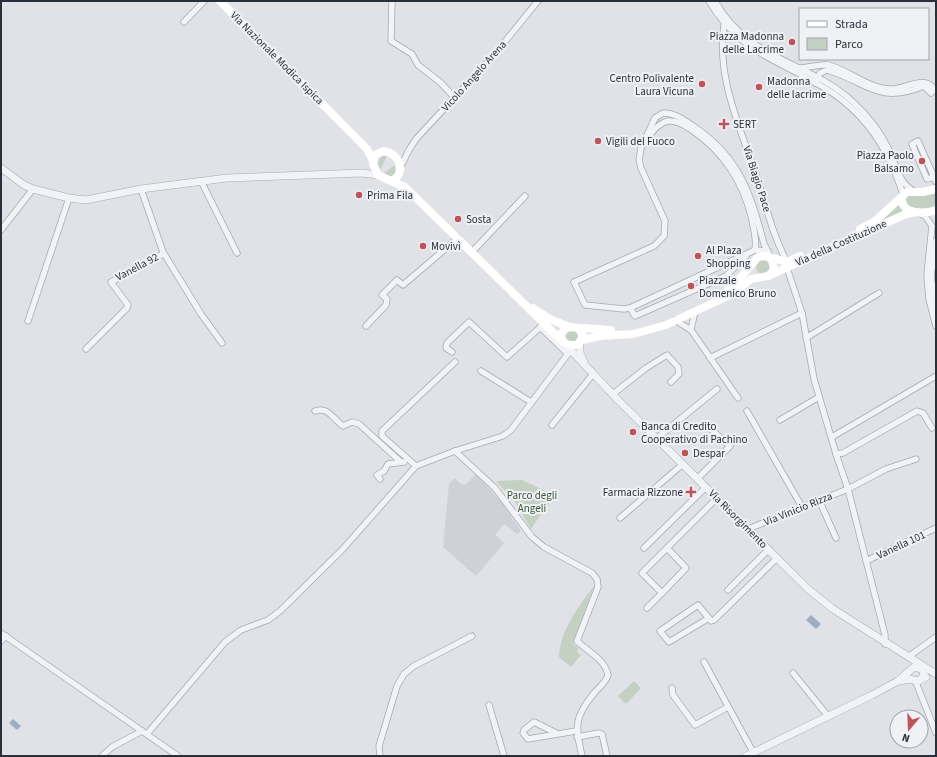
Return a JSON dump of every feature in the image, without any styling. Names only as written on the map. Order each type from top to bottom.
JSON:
[{"type":"main road","name":"Via Nazionale Modica Ispica","points":[[220,1],[335,116]]},
{"type":"main road","points":[[335,116],[357,133],[370,146],[393,154],[399,161],[400,168],[407,184],[425,202],[437,218]]},
{"type":"main road","points":[[335,116],[367,149],[378,175],[405,187],[458,238],[511,291],[542,326],[566,348]]},
{"type":"main road","points":[[373,162],[377,153],[383,151]]},
{"type":"main road","points":[[391,181],[398,176],[400,168]]},
{"type":"main road","points":[[914,191],[923,192],[936,189]]},
{"type":"main road","name":"Via della Costituzione","points":[[768,276],[869,224],[907,192],[914,191]]},
{"type":"main road","points":[[902,196],[904,207],[916,212]]},
{"type":"main road","name":"Via della Costituzione","points":[[769,256],[787,265],[906,214],[936,210]]},
{"type":"main road","points":[[511,291],[544,316],[570,327],[601,331],[632,329],[662,321],[730,288],[751,259],[769,256],[774,269],[768,276],[752,278],[730,295],[666,325],[633,334],[600,336],[582,341],[566,348]]},
{"type":"main road","points":[[751,259],[753,272],[760,277]]},
{"type":"main road","points":[[566,348],[560,335],[562,331],[570,327]]},
{"type":"main road","points":[[579,329],[582,334],[582,341]]},
{"type":"street","points":[[184,22],[204,1]]},
{"type":"street","points":[[392,1],[391,41],[412,54],[418,65],[440,82],[455,98]]},
{"type":"street","name":"Vicolo Angelo Arena","points":[[408,150],[494,55],[538,1]]},
{"type":"street","points":[[709,1],[727,23],[754,51],[808,76],[818,78],[846,96],[888,148],[903,183],[914,191]]},
{"type":"street","points":[[714,1],[727,23],[757,46],[808,76]]},
{"type":"street","name":"Via Biagio Pace","points":[[727,23],[722,37],[723,65],[733,107],[765,206],[787,265],[802,314],[819,397],[848,488],[885,635],[885,644]]},
{"type":"street","points":[[796,68],[829,65],[872,85],[888,89],[909,87],[923,81],[927,84],[898,94],[887,94],[870,90],[829,71],[818,78]]},
{"type":"street","points":[[808,76],[815,67]]},
{"type":"street","points":[[815,67],[820,69],[818,78]]},
{"type":"street","points":[[751,259],[665,292],[630,308],[624,309],[585,305],[574,282],[654,246],[664,236],[665,221],[640,164],[640,153],[655,118],[663,113],[668,113],[682,118],[711,138],[733,163],[744,180],[753,203],[764,244],[769,256]]},
{"type":"street","points":[[630,308],[635,316],[726,276],[751,259],[756,240],[746,198],[736,176],[720,155],[697,134],[675,121],[661,123],[647,138]]},
{"type":"street","points":[[873,128],[885,150],[902,196]]},
{"type":"street","points":[[918,141],[935,179],[927,179],[912,144],[918,141]]},
{"type":"street","points":[[393,154],[404,153],[408,150]]},
{"type":"street","points":[[400,168],[408,150]]},
{"type":"street","points":[[362,172],[373,162]]},
{"type":"street","points":[[1,168],[15,179],[33,189],[69,198],[93,199],[141,189],[201,181],[281,175],[362,172],[378,175]]},
{"type":"street","points":[[201,181],[237,253]]},
{"type":"street","points":[[1,230],[33,189]]},
{"type":"street","name":"Vanella 92","points":[[86,349],[127,308],[128,305],[111,282],[161,255],[163,252],[141,189]]},
{"type":"street","points":[[472,252],[526,196]]},
{"type":"street","points":[[28,321],[69,198]]},
{"type":"street","points":[[916,212],[925,216],[934,227],[926,275],[929,299],[936,326]]},
{"type":"street","points":[[366,326],[386,305],[387,299],[382,294],[397,280],[403,285],[458,238]]},
{"type":"street","points":[[936,241],[932,284],[936,310]]},
{"type":"street","points":[[754,251],[769,256]]},
{"type":"street","points":[[163,252],[201,314],[222,343]]},
{"type":"street","points":[[665,292],[669,302]]},
{"type":"street","points":[[806,338],[879,293]]},
{"type":"street","points":[[691,330],[695,311]]},
{"type":"street","points":[[710,358],[802,314]]},
{"type":"street","points":[[676,320],[691,330],[738,398]]},
{"type":"street","points":[[452,352],[446,348],[447,343],[469,322],[507,357],[542,326],[587,368]]},
{"type":"street","points":[[582,341],[580,354],[587,368]]},
{"type":"street","points":[[102,756],[112,747],[145,732],[225,642],[241,630],[268,620],[280,611],[342,550],[415,468],[455,451],[503,436],[511,430],[532,402],[566,348]]},
{"type":"street","points":[[613,394],[646,368],[650,368],[667,355],[678,367],[679,374],[671,382]]},
{"type":"street","points":[[415,468],[382,436],[382,431],[455,362]]},
{"type":"street","name":"Via Risorgimento","points":[[587,368],[823,602],[885,644],[905,655]]},
{"type":"street","points":[[481,371],[532,402]]},
{"type":"street","points":[[552,425],[592,374]]},
{"type":"street","points":[[832,437],[936,376]]},
{"type":"street","points":[[657,438],[717,388]]},
{"type":"street","points":[[780,420],[819,397]]},
{"type":"street","points":[[315,411],[320,409],[327,411],[343,426],[352,422],[359,424],[404,462],[415,468]]},
{"type":"street","points":[[747,410],[802,507]]},
{"type":"street","points":[[836,454],[842,453],[917,411],[923,413],[932,428]]},
{"type":"street","points":[[354,416],[404,462]]},
{"type":"street","points":[[697,478],[730,446],[712,430]]},
{"type":"street","points":[[455,451],[495,488],[532,537],[544,547],[592,573],[597,579],[598,587],[577,641],[600,660],[608,674],[580,712],[577,734],[582,756]]},
{"type":"street","name":"Via Vinicio Rizza","points":[[748,529],[848,488],[886,469],[916,459]]},
{"type":"street","points":[[380,479],[378,475],[384,471],[388,464],[404,462]]},
{"type":"street","points":[[620,518],[683,464]]},
{"type":"street","points":[[644,548],[706,487]]},
{"type":"street","points":[[662,593],[642,573],[717,498]]},
{"type":"street","points":[[819,500],[836,538]]},
{"type":"street","name":"Vanella 101","points":[[866,561],[936,528]]},
{"type":"street","points":[[646,608],[686,568],[666,548]]},
{"type":"street","points":[[728,590],[769,550]]},
{"type":"street","points":[[709,618],[669,642],[660,631],[698,605],[709,618],[711,621],[714,620],[777,558]]},
{"type":"street","points":[[1,633],[178,756]]},
{"type":"street","points":[[1,641],[6,636]]},
{"type":"street","points":[[380,756],[379,746],[382,734],[397,686],[404,674],[414,666],[472,636]]},
{"type":"street","points":[[918,679],[924,674],[907,660],[905,655],[936,637]]},
{"type":"street","points":[[704,662],[753,752]]},
{"type":"street","points":[[917,668],[936,675]]},
{"type":"street","points":[[917,668],[910,676],[918,679]]},
{"type":"street","points":[[746,756],[898,681],[917,668]]},
{"type":"street","points":[[793,673],[827,715]]},
{"type":"street","points":[[898,681],[936,675]]},
{"type":"street","points":[[918,679],[920,691],[936,733]]},
{"type":"street","points":[[672,688],[673,695],[695,725],[728,706]]},
{"type":"street","points":[[489,705],[504,756]]},
{"type":"street","points":[[558,734],[534,722],[524,730],[523,733],[528,739],[558,734],[599,733],[602,734],[607,756]]},
{"type":"shaded area","points":[[476,474],[503,504],[521,531],[517,534],[504,524],[495,535],[504,543],[476,576],[443,547],[449,484],[455,478],[461,484],[465,485]]},
{"type":"green space","points":[[381,155],[387,156],[380,170],[378,163]]},
{"type":"green space","points":[[395,165],[395,173],[392,177],[383,174]]},
{"type":"green space","points":[[936,192],[936,208],[927,210],[909,207],[905,199],[906,196]]},
{"type":"green space","points":[[899,204],[905,211],[876,223]]},
{"type":"green space","points":[[760,260],[766,260],[770,264],[770,270],[766,274],[760,274],[756,270],[756,264]]},
{"type":"green space","points":[[572,330],[576,332],[578,336],[576,340],[572,342],[568,340],[566,336],[568,332]]},
{"type":"green space","name":"Parco degli Angeli","points":[[522,480],[554,495],[531,529],[515,502],[496,481]]},
{"type":"green space","points":[[594,586],[573,644],[578,648],[577,652],[581,655],[571,667],[559,657],[560,647],[571,619]]},
{"type":"green space","points":[[634,681],[641,688],[626,704],[618,696]]},
{"type":"water","points":[[811,615],[821,624],[816,629],[806,620]]},
{"type":"water","points":[[13,719],[21,726],[17,730],[9,723]]},
{"type":"place","name":"Piazza Madonna delle Lacrime","points":[[792,42]]},
{"type":"place","name":"Centro Polivalente Laura Vicuna","points":[[702,84]]},
{"type":"place","name":"Madonna delle lacrime","points":[[759,87]]},
{"type":"place","name":"SERT","points":[[724,124]]},
{"type":"place","name":"Vigili del Fuoco","points":[[598,141]]},
{"type":"place","name":"Piazza Paolo Balsamo","points":[[922,161]]},
{"type":"place","name":"Prima Fila","points":[[359,195]]},
{"type":"place","name":"Sosta","points":[[458,219]]},
{"type":"place","name":"Movivì","points":[[423,246]]},
{"type":"place","name":"Al Plaza Shopping","points":[[698,256]]},
{"type":"place","name":"Piazzale Domenico Bruno","points":[[691,286]]},
{"type":"place","name":"Banca di Credito Cooperativo di Pachino","points":[[633,432]]},
{"type":"place","name":"Despar","points":[[685,453]]},
{"type":"place","name":"Farmacia Rizzone","points":[[691,492]]}]
